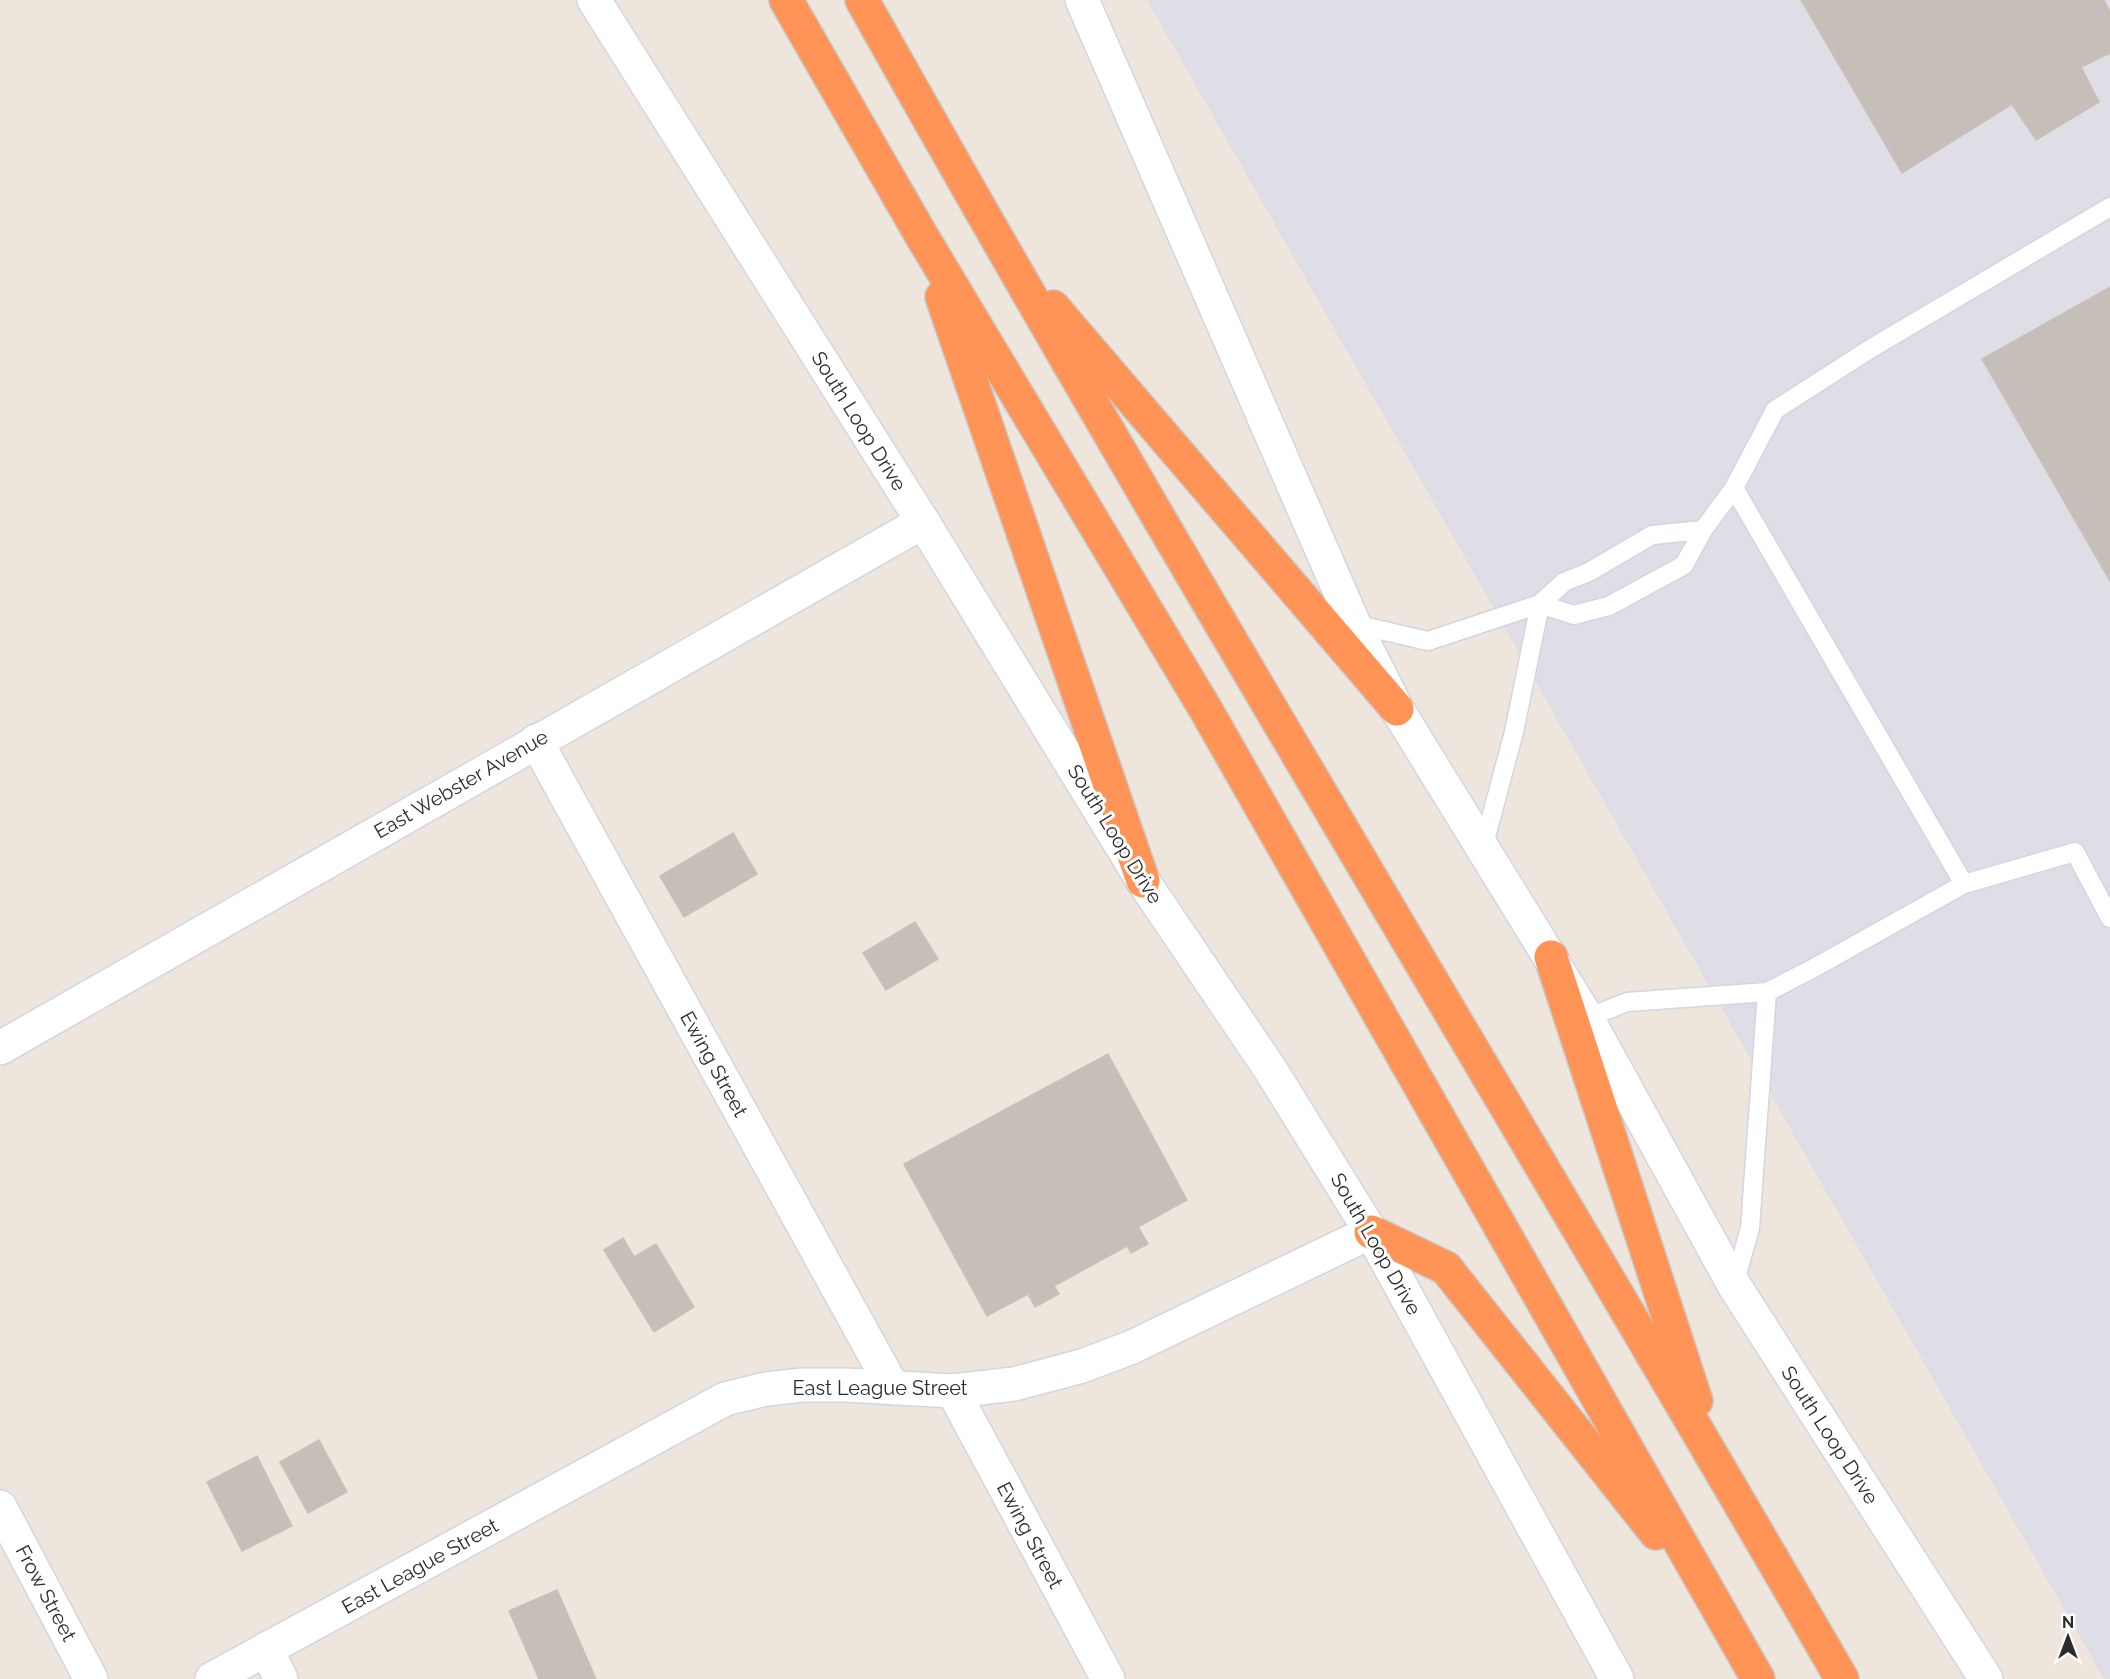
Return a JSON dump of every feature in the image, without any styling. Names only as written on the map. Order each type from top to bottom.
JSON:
[{"type":"highway","points":[[786,0],[920,233],[1206,710],[1758,1679]]},
{"type":"highway","points":[[862,0],[996,240],[1842,1679]]},
{"type":"highway","points":[[920,233],[1143,881]]},
{"type":"highway","points":[[996,240],[1397,709]]},
{"type":"highway","points":[[1551,957],[1717,1463]]},
{"type":"highway","points":[[1371,1232],[1446,1268],[1726,1622]]},
{"type":"street","name":"South Loop Drive","points":[[594,0],[923,522],[1143,881],[1269,1069],[1371,1232],[1617,1679]]},
{"type":"street","name":"South Loop Drive","points":[[1082,0],[1354,624],[1397,709],[1587,1018],[1734,1285],[1986,1679]]},
{"type":"street","name":"East Webster Avenue","points":[[0,1048],[923,522]]},
{"type":"street","name":"Ewing Street","points":[[536,741],[893,1388]]},
{"type":"street","name":"East League Street","points":[[212,1679],[725,1399],[766,1389],[803,1385],[953,1391],[1014,1384],[1083,1366],[1132,1347],[1371,1232]]},
{"type":"street","name":"Ewing Street","points":[[953,1391],[1108,1679]]},
{"type":"street","name":"Frow Street","points":[[0,1507],[91,1679]]},
{"type":"street","points":[[266,1650],[281,1679]]},
{"type":"lane","points":[[1540,604],[1574,615],[1609,606],[1684,565],[1703,530],[1734,488],[1775,410],[1870,349],[2110,207]]},
{"type":"lane","points":[[1734,488],[1964,884]]},
{"type":"lane","points":[[1354,624],[1428,641],[1540,604],[1564,582],[1589,572],[1652,535],[1703,530]]},
{"type":"lane","points":[[1482,850],[1514,732],[1540,604]]},
{"type":"lane","points":[[1587,1018],[1627,1002],[1767,992],[1964,884],[2074,852],[2110,918]]},
{"type":"lane","points":[[1734,1285],[1750,1228],[1767,992]]},
{"type":"shaded area","points":[[1147,0],[2110,0],[2110,1679],[2104,1679]]},
{"type":"building","points":[[1801,0],[2104,0],[2110,12],[2110,53],[2081,67],[2099,102],[2036,140],[2012,104],[1902,173]]},
{"type":"building","points":[[2110,287],[2110,581],[1982,359]]},
{"type":"building","points":[[733,833],[757,874],[684,917],[660,876]]},
{"type":"building","points":[[915,922],[938,959],[886,990],[863,953]]},
{"type":"building","points":[[1108,1054],[1187,1200],[1138,1227],[1148,1244],[1131,1253],[1127,1246],[1054,1286],[1059,1294],[1035,1307],[1028,1294],[987,1316],[904,1164]]},
{"type":"building","points":[[623,1238],[634,1257],[656,1244],[694,1307],[654,1332],[604,1250]]},
{"type":"building","points":[[319,1440],[347,1492],[308,1513],[280,1462]]},
{"type":"building","points":[[257,1456],[292,1526],[242,1551],[207,1482]]},
{"type":"building","points":[[557,1590],[596,1679],[539,1679],[509,1611]]}]
